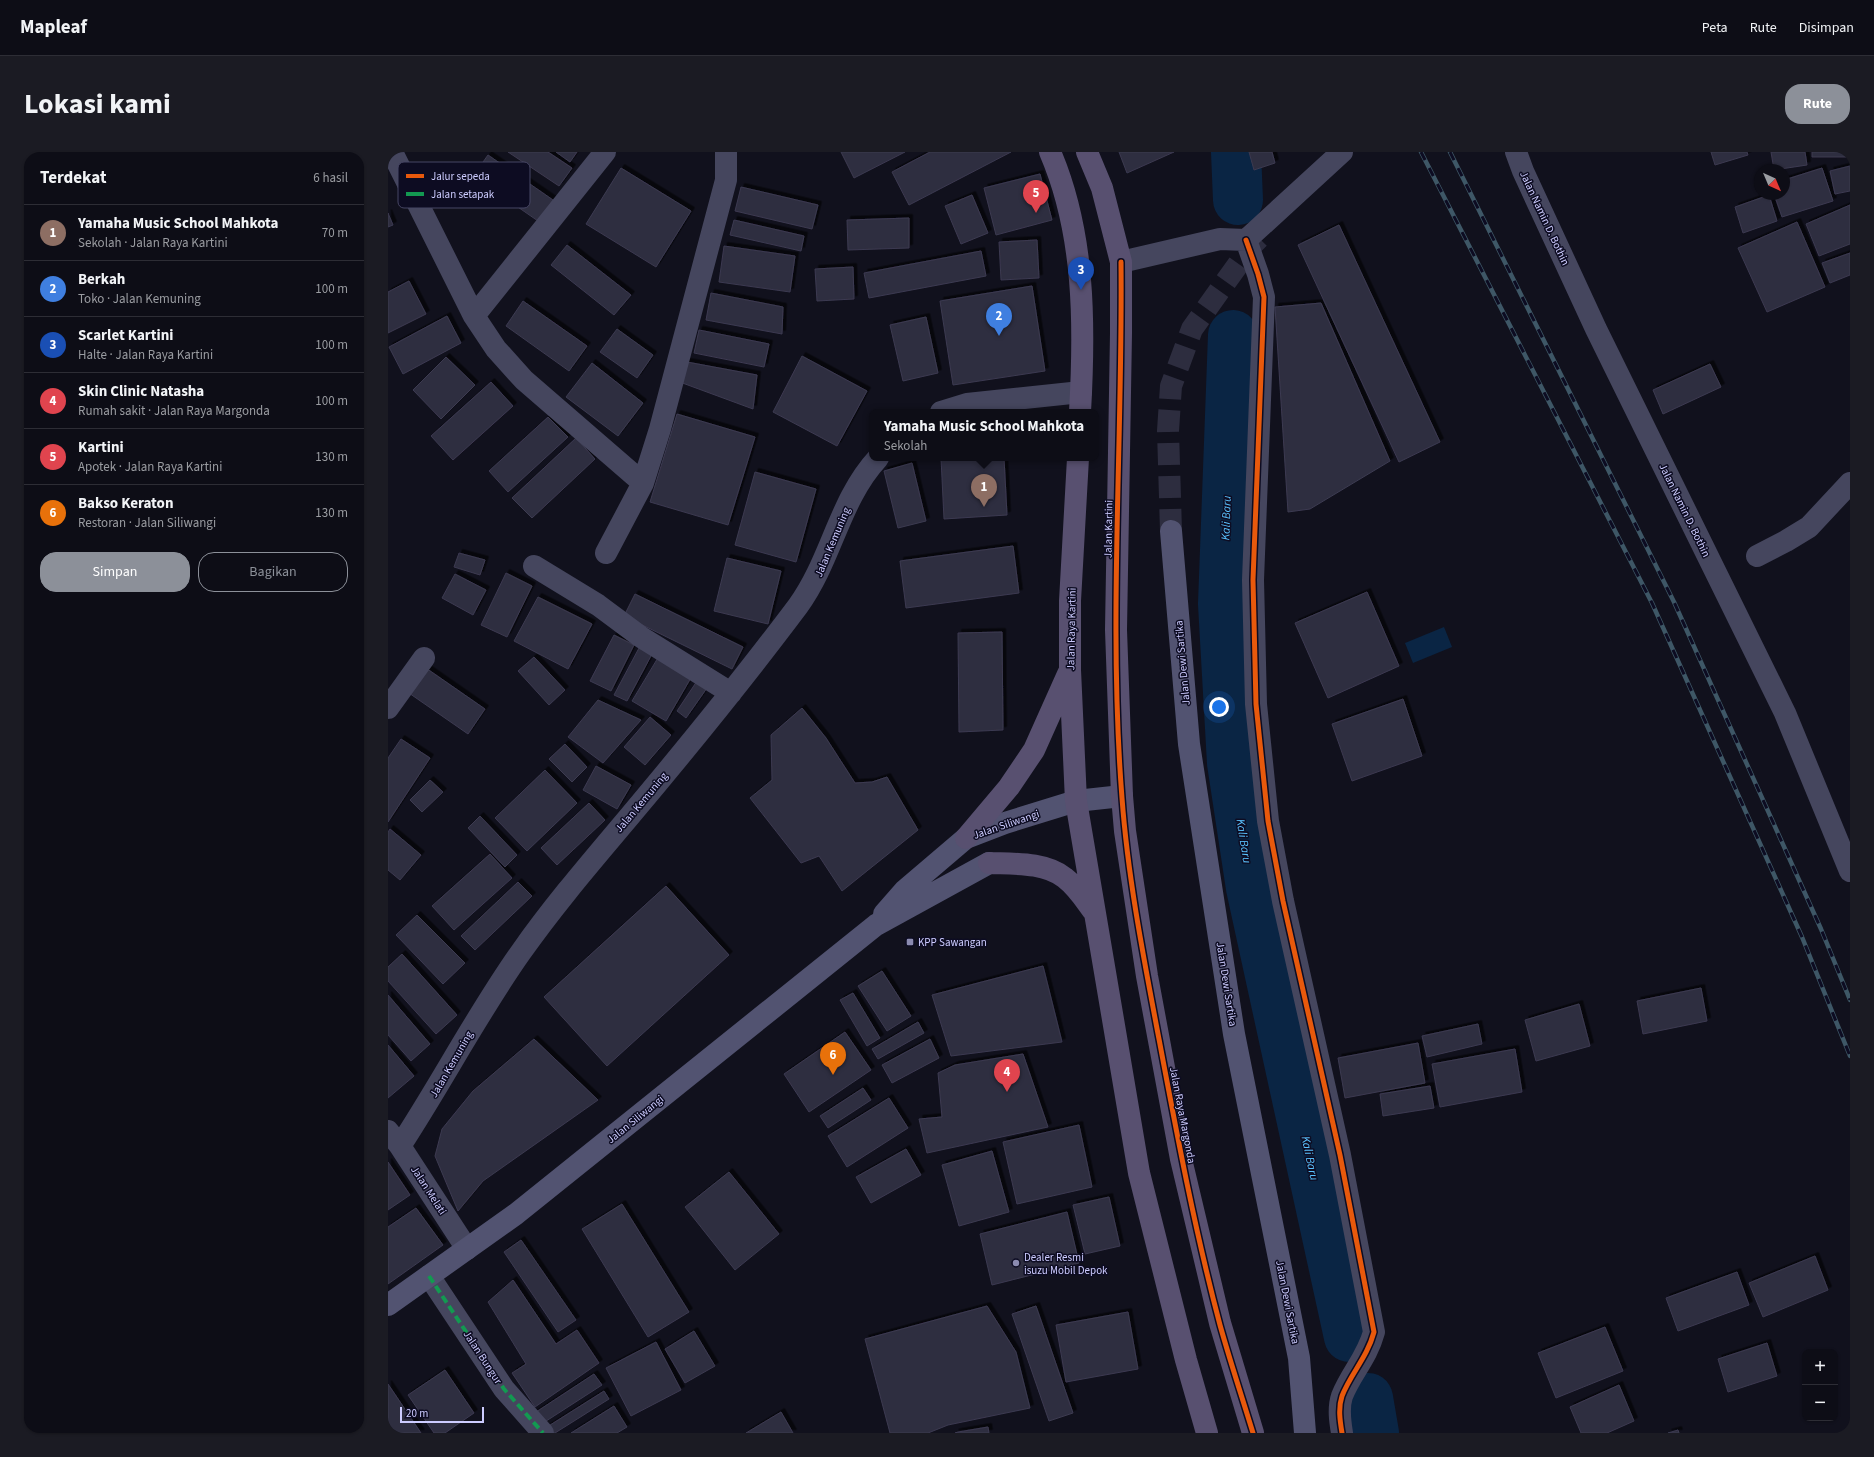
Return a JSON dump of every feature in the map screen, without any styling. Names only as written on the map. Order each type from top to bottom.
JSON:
[{"type":"main road","points":[[1050,152],[1070,213],[1079,264],[1081,290],[1081,402]]},
{"type":"main road","points":[[1087,152],[1102,188],[1121,262]]},
{"type":"main road","name":"Jalan Kartini","points":[[1121,262],[1122,333],[1116,630],[1122,796]]},
{"type":"main road","name":"Jalan Raya Kartini","points":[[1076,801],[1070,670],[1070,601],[1078,461]]},
{"type":"main road","name":"Jalan Dewi Sartika","points":[[1171,531],[1189,744],[1234,1034],[1299,1358],[1305,1433]]},
{"type":"main road","points":[[966,838],[1009,787],[1034,750],[1070,670]]},
{"type":"main road","name":"Jalan Siliwangi","points":[[876,925],[890,906],[905,890],[966,838],[1076,801],[1122,796]]},
{"type":"main road","name":"Jalan Raya Margonda","points":[[1122,796],[1125,831],[1147,976],[1181,1159],[1220,1323],[1253,1433]]},
{"type":"main road","points":[[1076,801],[1139,1173],[1186,1360],[1207,1433]]},
{"type":"main road","name":"Jalan Siliwangi","points":[[388,1305],[516,1214],[876,925],[989,863],[1032,865],[1050,870],[1064,878],[1077,890],[1094,913]]},
{"type":"street","points":[[392,152],[398,164]]},
{"type":"street","points":[[474,316],[605,152]]},
{"type":"street","points":[[606,553],[643,483],[662,422],[726,180],[726,152]]},
{"type":"street","points":[[1121,262],[1220,239],[1246,240],[1342,152]]},
{"type":"street","name":"Jalan Namin D. Bothin","points":[[1516,152],[1522,171],[1596,329],[1785,713],[1850,871]]},
{"type":"street","points":[[420,208],[474,316],[496,349],[524,380],[643,483]]},
{"type":"street","points":[[1246,240],[1258,274],[1264,297],[1253,580],[1256,704],[1268,821],[1283,901],[1340,1155],[1374,1332],[1370,1348],[1342,1397],[1339,1416],[1342,1433]]},
{"type":"street","points":[[951,409],[968,404],[1081,402]]},
{"type":"street","name":"Jalan Kemuning","points":[[394,1139],[430,1100],[484,1008],[521,952],[579,877],[731,693],[800,603],[816,579],[842,516],[858,483],[876,461]]},
{"type":"street","points":[[1757,556],[1786,541],[1808,527],[1850,483]]},
{"type":"street","points":[[534,566],[598,605],[641,637],[731,693]]},
{"type":"street","points":[[388,708],[424,658]]},
{"type":"street","name":"Jalan Melati","points":[[394,1139],[467,1249]]},
{"type":"street","name":"Jalan Bungur","points":[[430,1276],[504,1389],[543,1433]]},
{"type":"water","points":[[1444,627],[1452,647],[1413,663],[1405,643]]},
{"type":"building","points":[[508,152],[548,152],[572,168],[559,186],[530,167],[530,162],[523,162]]},
{"type":"building","points":[[556,152],[577,152],[570,162]]},
{"type":"building","points":[[841,152],[905,152],[854,178]]},
{"type":"building","points":[[930,152],[1011,152],[909,205],[892,172]]},
{"type":"building","points":[[1119,152],[1174,152],[1127,173]]},
{"type":"building","points":[[1249,152],[1272,152],[1275,163],[1254,170]]},
{"type":"building","points":[[1711,152],[1747,152],[1748,155],[1715,165]]},
{"type":"building","points":[[1771,152],[1805,152],[1807,165],[1790,168],[1790,164],[1773,164]]},
{"type":"building","points":[[1812,152],[1850,152],[1850,157],[1812,157]]},
{"type":"building","points":[[488,155],[498,162],[483,162]]},
{"type":"building","points":[[1850,166],[1850,191],[1835,194],[1830,171]]},
{"type":"building","points":[[621,168],[691,211],[656,267],[586,224]]},
{"type":"building","points":[[1822,168],[1833,201],[1782,217],[1776,200],[1790,200],[1790,178]]},
{"type":"building","points":[[1040,174],[1052,220],[996,235],[984,188]]},
{"type":"building","points":[[530,184],[553,200],[538,221],[519,208],[530,208]]},
{"type":"building","points":[[741,187],[818,205],[812,229],[735,211]]},
{"type":"building","points":[[972,195],[988,233],[961,244],[945,206]]},
{"type":"building","points":[[1755,200],[1771,200],[1777,221],[1743,233],[1735,207]]},
{"type":"building","points":[[1850,205],[1850,244],[1819,256],[1806,224]]},
{"type":"building","points":[[388,213],[393,225],[388,227]]},
{"type":"building","points":[[909,218],[909,248],[848,250],[847,220]]},
{"type":"building","points":[[734,220],[804,236],[801,251],[730,235]]},
{"type":"building","points":[[1797,222],[1825,287],[1767,312],[1738,248]]},
{"type":"building","points":[[1339,225],[1440,442],[1399,462],[1298,245]]},
{"type":"building","points":[[1037,240],[1039,278],[1001,280],[999,242]]},
{"type":"building","points":[[567,245],[631,295],[614,315],[551,265]]},
{"type":"building","points":[[724,246],[795,256],[790,292],[719,282]]},
{"type":"building","points":[[981,251],[986,276],[869,298],[864,273]]},
{"type":"building","points":[[1850,253],[1850,275],[1830,283],[1822,263]]},
{"type":"building","points":[[853,267],[854,299],[817,301],[815,269]]},
{"type":"building","points":[[409,281],[426,314],[388,333],[388,292]]},
{"type":"building","points":[[1032,286],[1045,371],[953,385],[940,301]]},
{"type":"building","points":[[711,293],[783,307],[782,334],[706,320]]},
{"type":"building","points":[[523,301],[587,346],[569,371],[506,326]]},
{"type":"building","points":[[1321,303],[1390,461],[1310,509],[1288,512],[1275,307]]},
{"type":"building","points":[[447,316],[461,343],[403,374],[389,347]]},
{"type":"building","points":[[926,317],[938,373],[903,381],[890,325]]},
{"type":"building","points":[[617,329],[653,355],[637,378],[600,352]]},
{"type":"building","points":[[699,330],[769,344],[764,367],[694,353]]},
{"type":"building","points":[[802,356],[867,391],[837,446],[773,412]]},
{"type":"building","points":[[446,357],[475,385],[441,419],[413,390]]},
{"type":"building","points":[[687,362],[757,375],[753,409],[677,381]]},
{"type":"building","points":[[592,363],[643,403],[618,436],[566,397]]},
{"type":"building","points":[[1710,364],[1721,387],[1663,414],[1653,390]]},
{"type":"building","points":[[491,382],[513,406],[453,460],[431,436]]},
{"type":"building","points":[[677,414],[755,437],[728,525],[650,502]]},
{"type":"building","points":[[548,417],[568,437],[508,492],[489,471]]},
{"type":"building","points":[[576,438],[595,459],[532,518],[512,498]]},
{"type":"building","points":[[941,461],[1004,461],[1007,515],[944,519]]},
{"type":"building","points":[[912,463],[926,521],[898,528],[884,471]]},
{"type":"building","points":[[755,472],[816,489],[796,562],[735,545]]},
{"type":"building","points":[[1013,546],[1019,593],[906,608],[900,561]]},
{"type":"building","points":[[459,553],[485,560],[480,575],[454,567]]},
{"type":"building","points":[[727,558],[781,571],[768,624],[714,611]]},
{"type":"building","points":[[506,573],[532,586],[507,637],[481,625]]},
{"type":"building","points":[[455,574],[486,590],[473,615],[442,598]]},
{"type":"building","points":[[1367,592],[1399,666],[1328,698],[1295,623]]},
{"type":"building","points":[[635,594],[743,647],[732,669],[624,616]]},
{"type":"building","points":[[538,597],[592,624],[568,669],[514,641]]},
{"type":"building","points":[[1002,632],[1003,730],[959,732],[958,633]]},
{"type":"building","points":[[614,635],[634,645],[611,691],[590,681]]},
{"type":"building","points":[[639,648],[652,654],[627,701],[614,695]]},
{"type":"building","points":[[659,656],[692,676],[666,721],[632,701]]},
{"type":"building","points":[[534,657],[565,690],[549,705],[518,671]]},
{"type":"building","points":[[423,666],[485,709],[468,734],[406,691]]},
{"type":"building","points":[[697,681],[707,688],[686,718],[677,711]]},
{"type":"building","points":[[1403,699],[1422,756],[1352,781],[1332,724]]},
{"type":"building","points":[[598,700],[641,720],[603,763],[568,737]]},
{"type":"building","points":[[802,708],[826,738],[855,783],[872,782],[887,777],[918,830],[842,891],[819,856],[801,863],[750,798],[772,780],[771,735]]},
{"type":"building","points":[[650,717],[671,735],[645,765],[624,747]]},
{"type":"building","points":[[401,739],[430,758],[388,822],[388,758]]},
{"type":"building","points":[[565,744],[587,767],[572,782],[549,759]]},
{"type":"building","points":[[596,766],[631,785],[617,809],[583,790]]},
{"type":"building","points":[[545,770],[577,803],[527,851],[495,818]]},
{"type":"building","points":[[430,780],[443,792],[422,812],[410,800]]},
{"type":"building","points":[[589,803],[605,820],[557,865],[541,848]]},
{"type":"building","points":[[480,816],[517,855],[505,867],[468,828]]},
{"type":"building","points":[[390,829],[421,855],[400,880],[388,870],[388,832]]},
{"type":"building","points":[[490,854],[512,878],[454,930],[432,906]]},
{"type":"building","points":[[518,882],[532,896],[475,950],[461,936]]},
{"type":"building","points":[[666,886],[729,955],[607,1066],[544,997]]},
{"type":"building","points":[[417,915],[465,963],[443,984],[396,935]]},
{"type":"building","points":[[402,954],[457,1015],[436,1034],[388,981],[388,967]]},
{"type":"building","points":[[1043,966],[1062,1042],[951,1056],[932,995]]},
{"type":"building","points":[[882,971],[911,1016],[887,1031],[858,986]]},
{"type":"building","points":[[1701,988],[1707,1021],[1643,1034],[1637,1001]]},
{"type":"building","points":[[853,993],[880,1038],[867,1046],[840,1000]]},
{"type":"building","points":[[388,995],[430,1044],[411,1061],[388,1035]]},
{"type":"building","points":[[1579,1004],[1590,1046],[1536,1061],[1525,1020]]},
{"type":"building","points":[[918,1022],[924,1033],[878,1059],[872,1049]]},
{"type":"building","points":[[1478,1024],[1482,1044],[1427,1057],[1422,1036]]},
{"type":"building","points":[[845,1032],[871,1070],[809,1112],[784,1074]]},
{"type":"building","points":[[534,1039],[598,1100],[483,1181],[458,1211],[435,1156],[442,1129],[473,1091]]},
{"type":"building","points":[[930,1039],[939,1058],[892,1083],[882,1065]]},
{"type":"building","points":[[1418,1043],[1425,1083],[1345,1098],[1338,1058]]},
{"type":"building","points":[[388,1045],[414,1076],[388,1098]]},
{"type":"building","points":[[1515,1049],[1522,1092],[1440,1107],[1432,1064]]},
{"type":"building","points":[[1023,1054],[1048,1127],[927,1153],[919,1119],[942,1117],[938,1073],[955,1065]]},
{"type":"building","points":[[1430,1086],[1434,1108],[1383,1116],[1380,1094]]},
{"type":"building","points":[[863,1088],[871,1100],[828,1128],[820,1116]]},
{"type":"building","points":[[889,1098],[908,1128],[847,1167],[828,1136]]},
{"type":"building","points":[[1079,1125],[1092,1187],[1017,1204],[1003,1142]]},
{"type":"building","points":[[906,1149],[921,1175],[871,1203],[856,1177]]},
{"type":"building","points":[[992,1151],[1009,1212],[959,1226],[942,1165]]},
{"type":"building","points":[[388,1162],[410,1195],[388,1210]]},
{"type":"building","points":[[729,1172],[779,1234],[735,1270],[685,1207]]},
{"type":"building","points":[[1109,1197],[1120,1246],[1085,1254],[1073,1205]]},
{"type":"building","points":[[622,1204],[689,1312],[648,1337],[582,1229]]},
{"type":"building","points":[[416,1208],[443,1245],[388,1284],[388,1227]]},
{"type":"building","points":[[1067,1212],[1079,1263],[992,1285],[980,1234]]},
{"type":"building","points":[[521,1240],[576,1320],[558,1332],[504,1252]]},
{"type":"building","points":[[1815,1256],[1828,1290],[1763,1317],[1749,1283]]},
{"type":"building","points":[[1737,1272],[1749,1305],[1678,1331],[1666,1298]]},
{"type":"building","points":[[513,1280],[556,1344],[577,1330],[599,1363],[535,1407],[512,1373],[526,1364],[488,1302]]},
{"type":"building","points":[[987,1306],[1016,1352],[1030,1408],[948,1425],[928,1433],[890,1433],[865,1339]]},
{"type":"building","points":[[1036,1306],[1073,1413],[1049,1421],[1012,1314]]},
{"type":"building","points":[[1128,1312],[1138,1369],[1066,1382],[1056,1325]]},
{"type":"building","points":[[1605,1327],[1623,1371],[1556,1398],[1538,1353]]},
{"type":"building","points":[[694,1331],[715,1366],[685,1383],[665,1349]]},
{"type":"building","points":[[656,1342],[681,1390],[631,1416],[606,1368]]},
{"type":"building","points":[[1767,1343],[1777,1376],[1728,1392],[1718,1359]]},
{"type":"building","points":[[445,1370],[474,1413],[445,1433],[434,1433],[408,1395]]},
{"type":"building","points":[[594,1374],[602,1385],[540,1425],[533,1414]]},
{"type":"building","points":[[388,1384],[421,1433],[388,1433]]},
{"type":"building","points":[[1619,1385],[1634,1421],[1607,1433],[1581,1433],[1570,1407]]},
{"type":"building","points":[[604,1391],[609,1399],[555,1433],[551,1433],[547,1427]]},
{"type":"building","points":[[614,1406],[627,1427],[617,1433],[571,1433]]},
{"type":"building","points":[[781,1412],[793,1433],[746,1433]]},
{"type":"building","points":[[988,1427],[989,1433],[955,1433],[958,1432]]},
{"type":"building","points":[[1678,1430],[1679,1433],[1668,1433]]},
{"type":"waterway","name":"Kali Baru","points":[[1236,152],[1238,200]]},
{"type":"waterway","name":"Kali Baru","points":[[1233,335],[1223,604],[1232,763],[1251,888],[1349,1337]]},
{"type":"waterway","name":"Kali Baru","points":[[1368,1398],[1374,1433]]},
{"type":"tunnel","points":[[1171,531],[1168,431],[1171,386],[1192,329],[1252,245],[1260,237]]},
{"type":"railway","points":[[1421,152],[1652,603],[1802,937],[1850,1056]]},
{"type":"railway","points":[[1450,152],[1674,602],[1821,929],[1850,1000]]},
{"type":"marked path","points":[[429,1276],[504,1389],[543,1433]]},
{"type":"cycle path","points":[[1246,240],[1258,274],[1264,297],[1253,580],[1256,704],[1268,821],[1283,901],[1340,1155],[1374,1332],[1367,1350],[1342,1396],[1340,1410],[1342,1433]]},
{"type":"cycle path","points":[[1121,262],[1116,664],[1122,798],[1128,859],[1142,949],[1194,1219],[1220,1325],[1253,1433]]},
{"type":"place","name":"Kartini","points":[[1036,213]]},
{"type":"place","name":"Scarlet Kartini","points":[[1081,290]]},
{"type":"place","name":"Berkah","points":[[999,336]]},
{"type":"place","name":"Yamaha Music School Mahkota","points":[[984,507]]},
{"type":"place","name":"KPP Sawangan","points":[[910,942]]},
{"type":"place","name":"Bakso Keraton","points":[[833,1075]]},
{"type":"place","name":"Skin Clinic Natasha","points":[[1007,1092]]},
{"type":"place","name":"Dealer Resmi isuzu Mobil Depok","points":[[1016,1263]]}]
